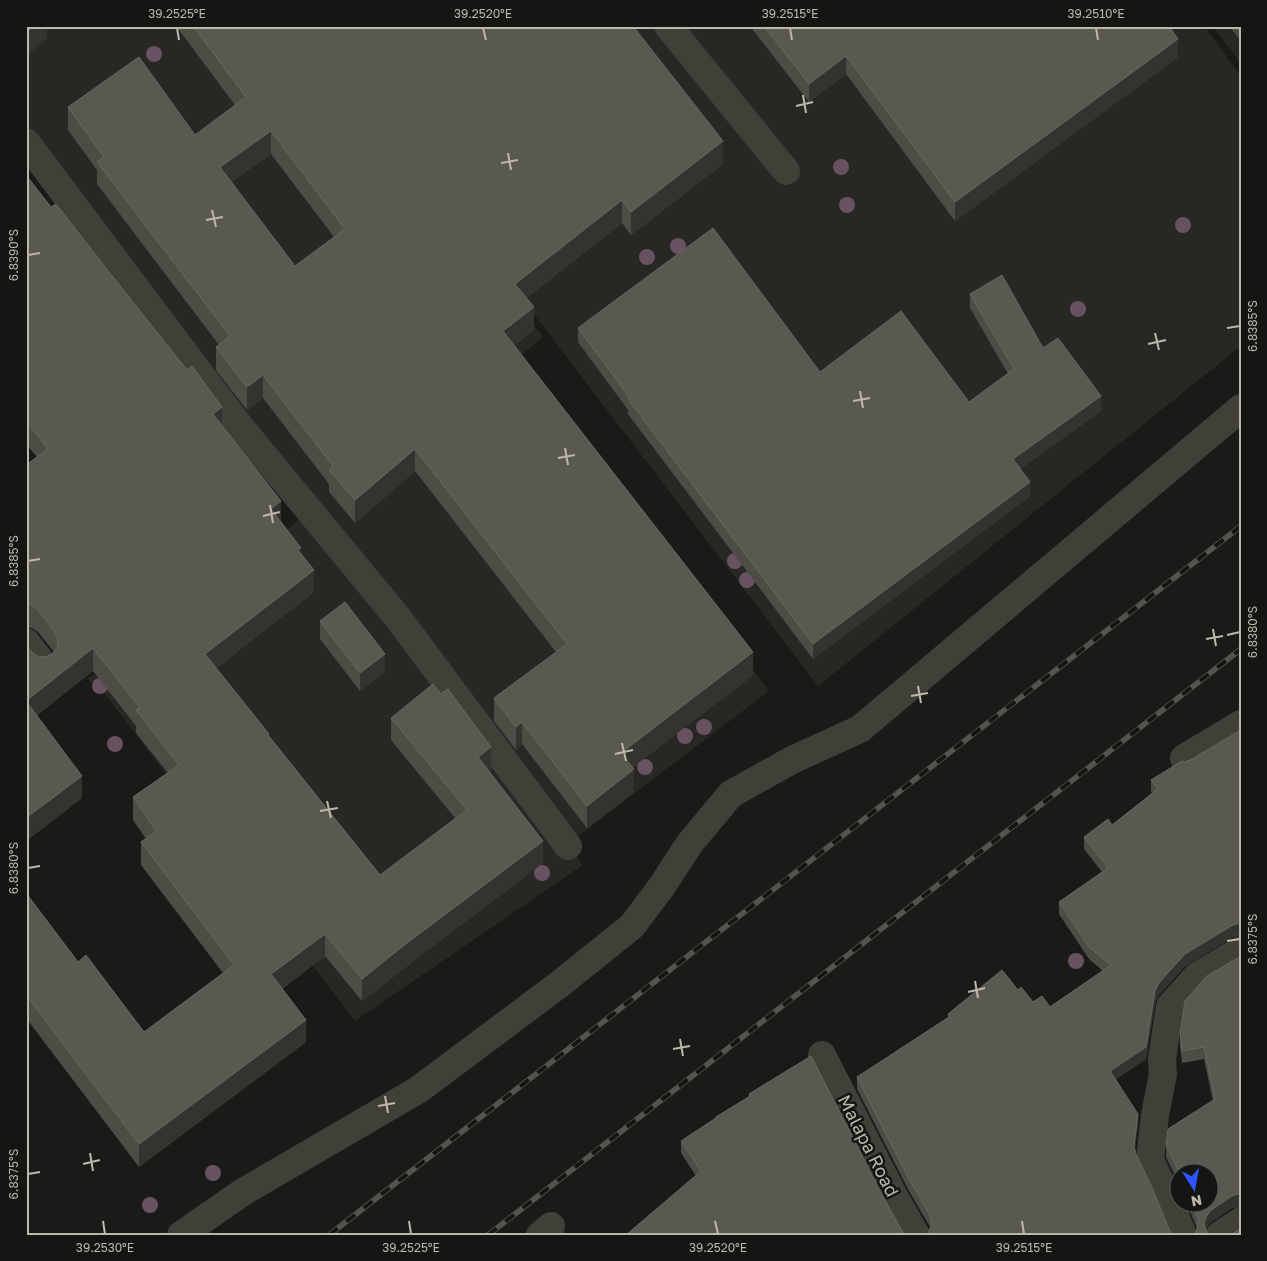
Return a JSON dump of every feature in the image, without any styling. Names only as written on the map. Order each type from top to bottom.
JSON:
[{"type":"street","points":[[668,26],[786,171]]},
{"type":"street","points":[[26,142],[237,423],[398,618],[568,846]]},
{"type":"street","points":[[181,1235],[243,1192],[418,1090],[561,983],[632,926],[662,886],[690,843],[731,794],[792,760],[860,729],[1241,408]]},
{"type":"street","points":[[26,642],[43,664]]},
{"type":"street","points":[[1184,758],[1241,724]]},
{"type":"street","points":[[1183,1235],[1150,1160],[1155,1115],[1163,1074],[1162,1059],[1170,1006],[1198,976],[1241,950]]},
{"type":"street","name":"Malapa Road","points":[[822,1055],[916,1235]]},
{"type":"street","points":[[1220,1235],[1241,1220]]},
{"type":"shaded area","points":[[26,26],[308,26],[543,337],[518,358],[769,691],[573,840],[26,134]]},
{"type":"shaded area","points":[[311,26],[1204,26],[1241,76],[1241,346],[818,686],[354,79]]},
{"type":"shaded area","points":[[1213,26],[1241,26],[1241,64]]},
{"type":"shaded area","points":[[302,518],[583,865],[355,1021],[101,689],[87,679]]},
{"type":"building","points":[[26,26],[34,26],[26,33]]},
{"type":"building","points":[[193,26],[633,26],[723,141],[631,212],[622,200],[515,284],[534,307],[503,331],[753,652],[621,753],[634,769],[587,806],[522,722],[516,727],[494,698],[567,644],[415,449],[355,500],[329,470],[333,466],[263,375],[247,387],[216,347],[230,336],[97,162],[104,157],[68,107],[139,57],[195,135],[246,97]],"holes":[[[271,131],[345,229],[295,266],[220,167]]]},
{"type":"building","points":[[764,26],[1169,26],[1178,39],[955,202],[846,56],[809,84]]},
{"type":"building","points":[[26,175],[51,207],[56,204],[187,370],[192,366],[222,407],[213,414],[281,501],[271,509],[301,548],[298,550],[314,570],[205,654],[380,875],[467,810],[391,718],[433,684],[441,694],[448,689],[491,747],[478,757],[543,841],[362,979],[325,934],[271,974],[306,1020],[139,1144],[26,995],[26,893],[78,962],[86,955],[144,1032],[234,965],[141,842],[156,831],[133,797],[179,765],[136,710],[140,708],[93,648],[26,701],[26,645],[37,656],[45,657],[52,654],[57,648],[58,640],[55,632],[38,610],[32,605],[26,604],[26,465],[48,449],[26,421]]},
{"type":"building","points":[[713,228],[820,372],[901,311],[969,402],[1014,369],[970,294],[1002,275],[1043,348],[1058,338],[1101,396],[1013,459],[1030,482],[813,644],[628,399],[630,398],[578,328]]},
{"type":"building","points":[[345,602],[385,654],[360,673],[320,621]]},
{"type":"building","points":[[26,701],[82,776],[26,818]]},
{"type":"building","points":[[1241,730],[1241,923],[1233,925],[1185,954],[1158,984],[1155,991],[1146,1047],[1110,1071],[1138,1114],[1134,1146],[1136,1154],[1173,1235],[926,1235],[932,1224],[930,1215],[909,1179],[857,1077],[949,1017],[948,1014],[1002,970],[1018,990],[1021,987],[1033,1002],[1042,996],[1050,1007],[1111,965],[1089,947],[1059,902],[1108,868],[1084,837],[1108,819],[1112,825],[1158,789],[1151,780],[1182,761],[1185,762],[1192,759]]},
{"type":"building","points":[[1241,956],[1241,1193],[1232,1196],[1220,1204],[1220,1164],[1175,1164],[1166,1145],[1168,1129],[1215,1099],[1204,1047],[1182,1051],[1180,1034],[1185,1001],[1207,976]]},
{"type":"building","points":[[811,1056],[881,1193],[906,1235],[626,1235],[701,1171],[681,1141],[750,1096],[749,1094]]},
{"type":"building","points":[[1196,1214],[1208,1214],[1204,1224],[1210,1235],[1192,1235],[1196,1232],[1198,1218]]},
{"type":"building","points":[[1241,1228],[1241,1235],[1231,1235]]},
{"type":"railway","points":[[329,1235],[1241,526]]},
{"type":"railway","points":[[488,1235],[1241,649]]}]
